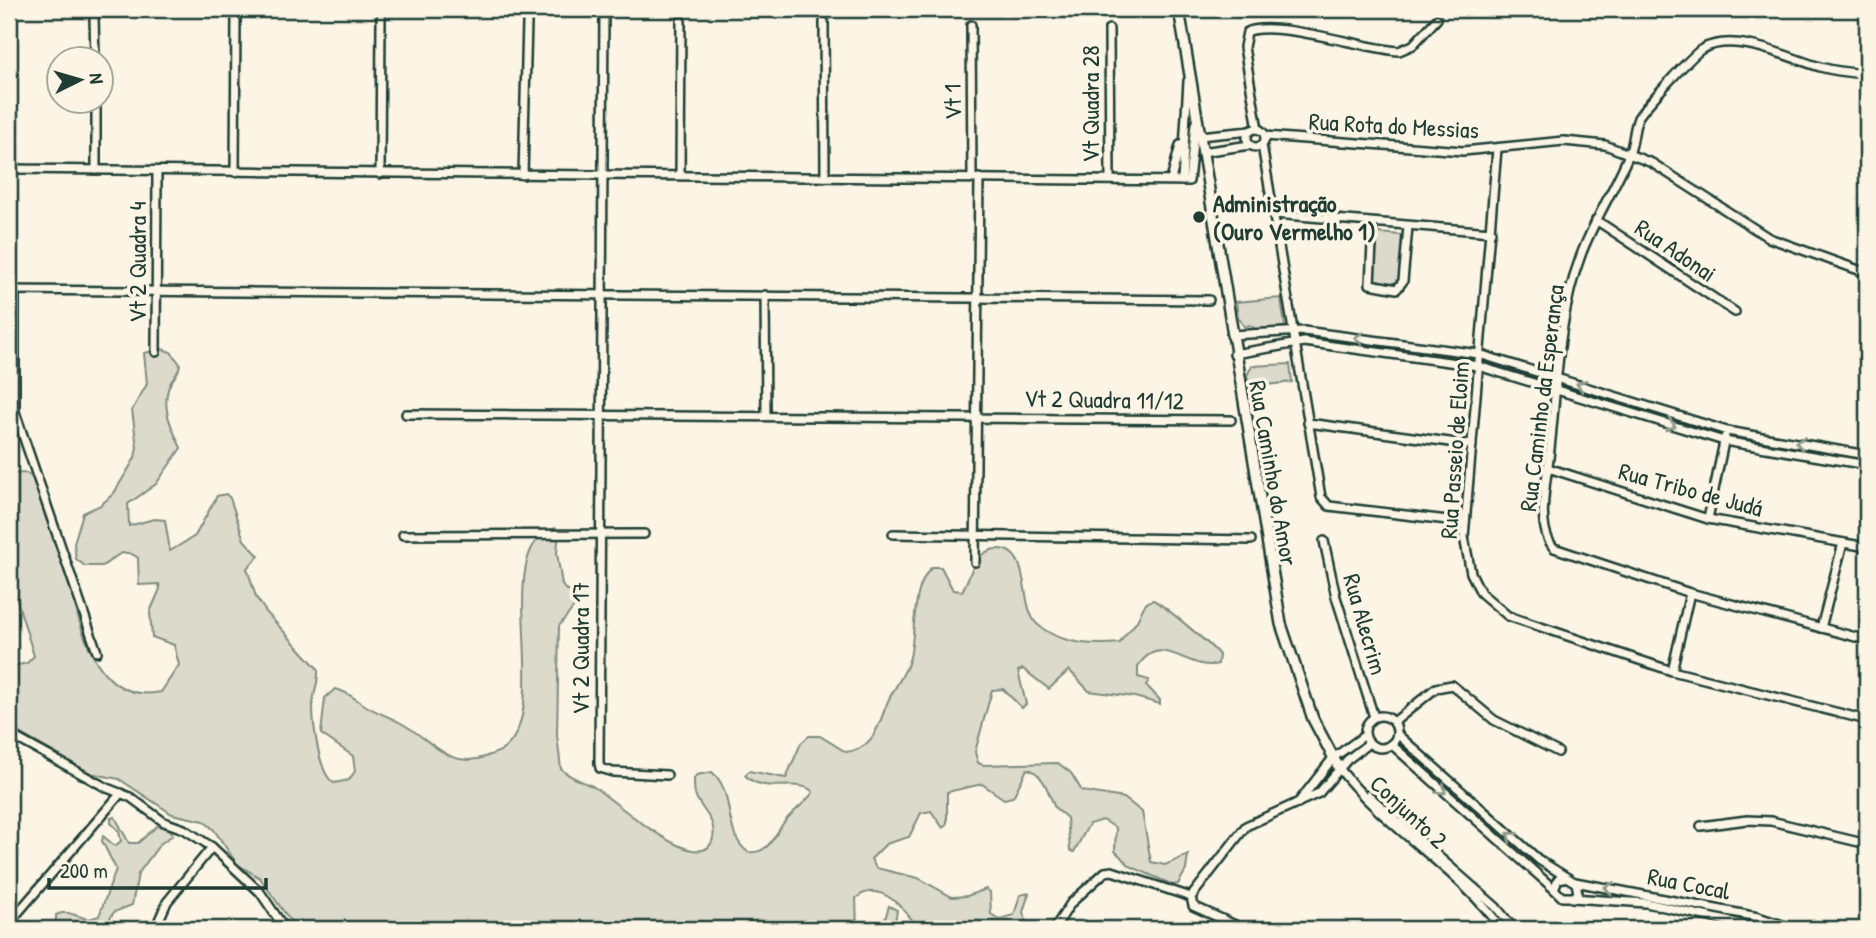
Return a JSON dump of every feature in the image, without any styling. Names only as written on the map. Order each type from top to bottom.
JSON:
[{"type":"street","name":"Vt 2 Quadra 17","points":[[604,9],[599,763],[600,768],[612,772],[667,775]]},
{"type":"street","name":"Rua Caminho do Amor","points":[[1179,9],[1234,354],[1281,624],[1306,700],[1333,758],[1352,786]]},
{"type":"street","points":[[235,172],[236,12]]},
{"type":"street","points":[[94,16],[95,46]]},
{"type":"street","points":[[380,174],[382,18]]},
{"type":"street","points":[[1250,145],[1247,138],[1254,130],[1244,47],[1247,32],[1261,29],[1399,51],[1413,45],[1437,19]]},
{"type":"street","points":[[680,175],[681,21]]},
{"type":"street","points":[[523,176],[527,22]]},
{"type":"street","points":[[824,22],[825,177]]},
{"type":"street","name":"Vt 1","points":[[971,25],[978,296],[975,562]]},
{"type":"street","name":"Vt Quadra 28","points":[[1110,29],[1110,178]]},
{"type":"street","name":"Rua Caminho da Esperança","points":[[1867,74],[1822,67],[1745,44],[1732,43],[1706,47],[1687,60],[1672,82],[1644,108],[1635,127],[1630,153],[1596,220],[1571,285],[1556,389],[1545,522],[1548,540],[1554,548],[1690,593],[1867,640]]},
{"type":"street","points":[[1185,181],[1185,120],[1189,70]]},
{"type":"street","points":[[1185,181],[1195,138],[1194,102]]},
{"type":"street","points":[[96,116],[96,170]]},
{"type":"street","points":[[1171,180],[1185,120]]},
{"type":"street","points":[[1199,136],[1254,130],[1265,136],[1262,145],[1202,152]]},
{"type":"street","name":"Rua Rota do Messias","points":[[1265,136],[1463,151],[1564,141],[1605,145],[1652,163],[1769,238],[1867,273]]},
{"type":"street","name":"Rua Caminho do Amor","points":[[1262,145],[1321,497],[1329,506],[1465,522]]},
{"type":"street","name":"Rua Passeio de Eloim","points":[[1497,149],[1465,522],[1465,547],[1471,573],[1481,593],[1496,609],[1517,620],[1672,671],[1867,720]]},
{"type":"street","points":[[9,169],[523,176],[1110,178],[1185,181]]},
{"type":"street","name":"Vt 2 Quadra 4","points":[[156,352],[157,172]]},
{"type":"street","points":[[1274,214],[1373,225],[1491,232]]},
{"type":"street","name":"Rua Adonai","points":[[1596,220],[1735,312]]},
{"type":"street","points":[[1373,225],[1368,281],[1379,288],[1401,287],[1408,227]]},
{"type":"street","points":[[97,652],[15,412],[12,290],[1209,300]]},
{"type":"street","points":[[765,295],[766,415]]},
{"type":"street","points":[[1231,335],[1292,330],[1479,354],[1727,431],[1867,455]]},
{"type":"street","points":[[1251,334],[1254,351]]},
{"type":"street","points":[[1234,354],[1304,342],[1478,366],[1724,441],[1867,465]]},
{"type":"street","name":"Vt 2 Quadra 11/12","points":[[406,414],[1231,420]]},
{"type":"street","points":[[1308,423],[1472,445]]},
{"type":"street","points":[[1708,519],[1727,431]]},
{"type":"street","name":"Rua Tribo de Judá","points":[[1548,468],[1708,519],[1867,547]]},
{"type":"street","points":[[403,535],[644,534]]},
{"type":"street","points":[[893,534],[1251,540]]},
{"type":"street","name":"Rua Alecrim","points":[[1324,541],[1339,608],[1374,717]]},
{"type":"street","points":[[1821,628],[1843,542]]},
{"type":"street","points":[[1672,671],[1690,593]]},
{"type":"street","points":[[1394,722],[1436,688],[1452,685],[1494,720],[1558,752]]},
{"type":"street","points":[[1191,897],[1246,826],[1320,793],[1367,739],[1368,721],[1374,717],[1388,717],[1394,722],[1397,734],[1539,860],[1564,878],[1575,881],[1578,893],[1572,898],[1560,896],[1391,744]]},
{"type":"street","points":[[9,734],[141,803],[164,822],[184,829],[212,847],[260,892],[285,929]]},
{"type":"street","points":[[1367,739],[1381,748],[1391,744],[1397,734]]},
{"type":"street","points":[[1299,801],[1333,758],[1367,739]]},
{"type":"street","name":"Conjunto 2","points":[[1352,786],[1514,929]]},
{"type":"street","points":[[9,923],[121,793]]},
{"type":"street","points":[[1701,826],[1747,820],[1771,821],[1867,844]]},
{"type":"street","points":[[155,929],[167,902],[212,847]]},
{"type":"street","points":[[1065,929],[1056,927],[1071,903],[1105,872],[1112,871],[1191,897]]},
{"type":"street","points":[[1554,889],[1558,879],[1564,878]]},
{"type":"street","name":"Rua Cocal","points":[[1575,881],[1758,917],[1795,929]]},
{"type":"street","points":[[1191,897],[1193,906],[1244,929]]},
{"type":"street","name":"Rua Cocal","points":[[1572,898],[1646,903],[1736,926],[1763,929]]},
{"type":"street","name":"Conjunto 2","points":[[1485,902],[1502,929]]},
{"type":"shaded area","points":[[1377,233],[1402,235],[1399,286],[1374,286]]},
{"type":"shaded area","points":[[1281,298],[1285,327],[1259,331],[1249,325],[1245,328],[1238,317],[1236,302]]},
{"type":"shaded area","points":[[162,349],[171,352],[180,364],[170,384],[166,401],[168,417],[181,448],[156,484],[128,504],[129,526],[154,519],[165,520],[170,551],[195,536],[217,496],[226,494],[230,498],[244,540],[259,556],[247,568],[256,597],[266,612],[318,669],[313,706],[316,736],[324,770],[334,783],[349,780],[355,771],[353,756],[321,734],[325,698],[335,689],[401,723],[452,757],[473,760],[505,748],[519,727],[524,698],[523,594],[526,564],[536,541],[556,528],[559,532],[557,553],[562,585],[582,597],[559,626],[557,735],[561,769],[594,787],[656,833],[692,850],[706,849],[713,838],[713,825],[697,800],[694,782],[697,775],[712,772],[724,790],[740,844],[748,852],[761,850],[813,792],[800,786],[762,784],[745,775],[749,771],[786,778],[801,743],[809,736],[820,736],[846,752],[868,742],[908,664],[917,597],[925,576],[932,567],[941,567],[953,590],[962,591],[979,558],[986,552],[998,549],[1009,552],[1016,558],[1032,617],[1038,625],[1057,636],[1088,644],[1120,643],[1136,623],[1143,607],[1153,600],[1166,608],[1219,655],[1218,664],[1207,665],[1166,652],[1147,656],[1138,666],[1138,677],[1149,680],[1146,685],[1160,700],[1160,704],[1135,697],[1089,691],[1069,670],[1049,689],[1023,669],[1018,671],[1026,704],[1022,708],[1003,689],[992,690],[975,752],[978,763],[984,765],[1058,763],[1071,773],[1082,791],[1124,798],[1142,812],[1151,862],[1165,865],[1188,855],[1186,870],[1178,884],[1173,885],[1130,866],[1115,851],[1116,828],[1103,820],[1089,824],[1074,852],[1070,850],[1067,818],[1055,808],[1041,778],[1027,769],[1013,797],[1004,799],[982,784],[947,792],[947,823],[943,828],[931,811],[921,813],[909,837],[886,844],[871,859],[876,868],[918,878],[952,897],[967,896],[986,889],[990,892],[991,914],[999,919],[1014,915],[1020,895],[1029,893],[1023,912],[1028,929],[919,929],[892,899],[875,892],[856,898],[857,929],[296,929],[260,878],[237,864],[214,830],[204,821],[172,814],[119,779],[90,773],[9,727],[9,667],[27,663],[34,656],[16,597],[9,590],[9,474],[26,473],[37,485],[61,555],[80,624],[89,648],[101,668],[116,684],[136,692],[161,692],[179,665],[174,645],[152,637],[150,612],[160,589],[159,584],[139,585],[138,558],[123,553],[102,566],[85,566],[76,559],[74,543],[83,513],[101,505],[114,493],[135,458],[137,447],[132,410],[147,384],[144,353]]},
{"type":"shaded area","points":[[1290,364],[1292,382],[1249,387],[1247,375],[1252,366]]},
{"type":"shaded area","points":[[115,817],[129,843],[138,843],[157,826],[170,829],[173,835],[160,844],[138,874],[132,905],[114,912],[103,929],[56,929],[56,915],[61,913],[89,919],[99,916],[116,869],[102,841],[103,836],[115,846],[121,841],[119,831],[111,823],[111,818]]},
{"type":"shaded area","points":[[889,906],[897,910],[894,929],[882,929]]},
{"type":"place","name":"Administração (Ouro Vermelho 1)","points":[[1199,217]]}]
